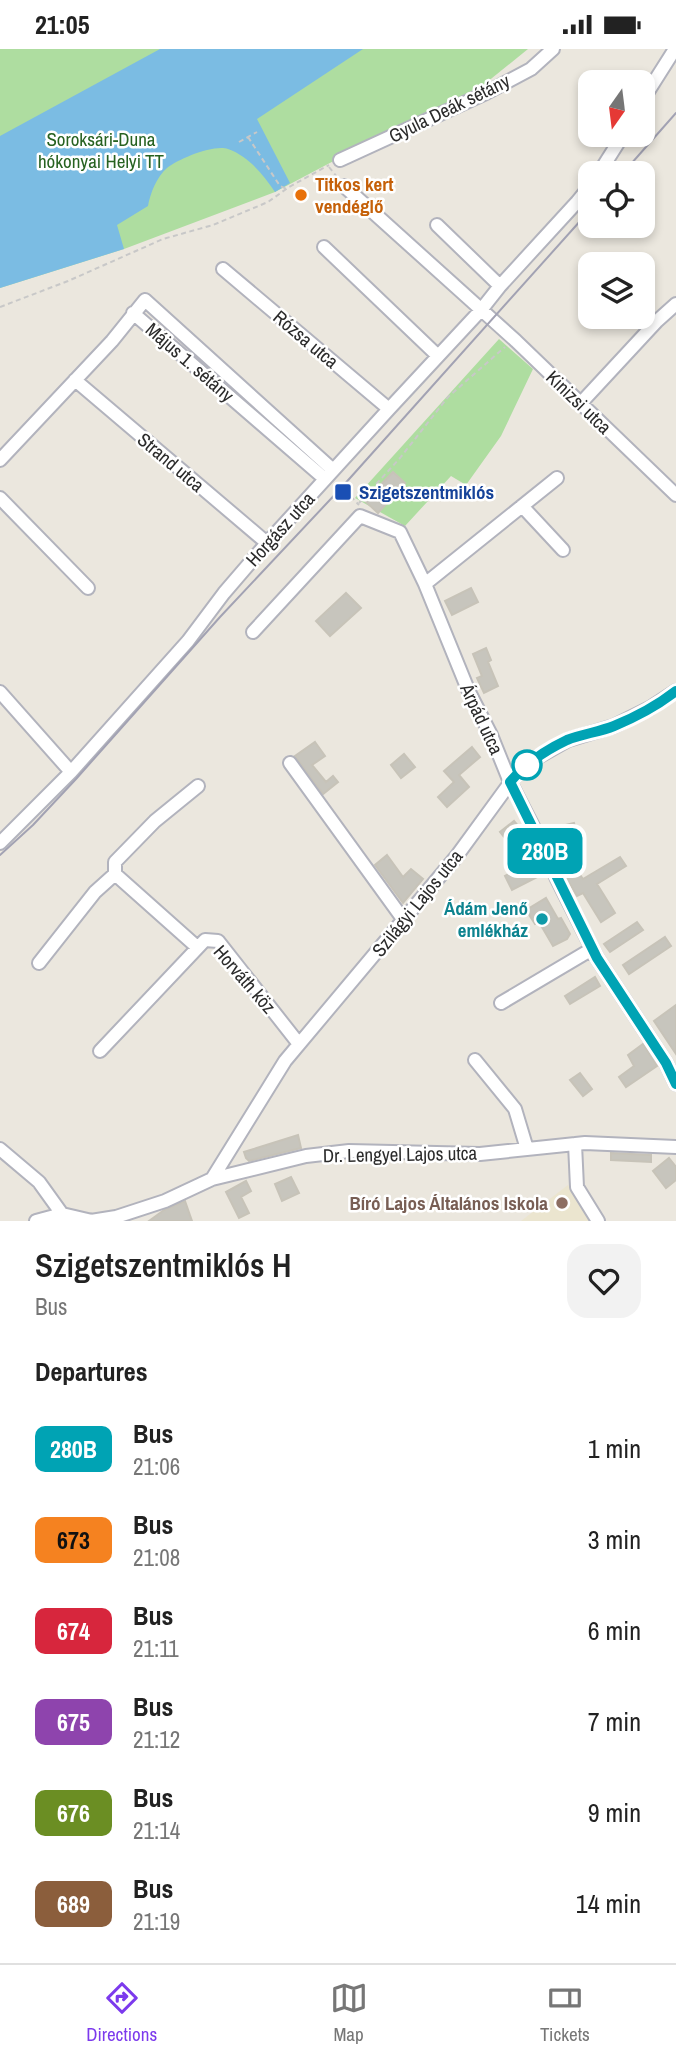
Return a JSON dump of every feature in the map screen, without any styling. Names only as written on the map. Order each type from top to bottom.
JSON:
[{"type":"street","name":"Gyula Deák sétány","points":[[334,163],[485,93],[531,69],[553,49]]},
{"type":"street","points":[[655,81],[675,49]]},
{"type":"street","name":"Kinizsi utca","points":[[344,186],[481,310],[676,495]]},
{"type":"street","name":"Horgász utca","points":[[0,842],[71,772],[188,641],[267,543],[331,477],[388,408],[481,310],[578,201]]},
{"type":"street","points":[[437,225],[500,286]]},
{"type":"street","points":[[324,247],[438,356]]},
{"type":"street","name":"Rózsa utca","points":[[223,269],[388,408]]},
{"type":"street","name":"Május 1. sétány","points":[[75,380],[112,341],[145,300],[331,477]]},
{"type":"street","points":[[580,404],[676,304]]},
{"type":"street","points":[[0,460],[75,380]]},
{"type":"street","name":"Strand utca","points":[[75,380],[267,543]]},
{"type":"street","points":[[425,584],[557,478]]},
{"type":"street","points":[[0,498],[88,588]]},
{"type":"street","points":[[522,506],[563,550]]},
{"type":"street","points":[[253,632],[360,510]]},
{"type":"street","name":"Árpád utca","points":[[360,510],[400,532],[425,584],[468,692],[592,949],[666,1063],[676,1084]]},
{"type":"street","name":"Szilágyi Lajos utca","points":[[212,1179],[285,1062],[456,857],[510,782],[529,763],[562,743],[614,726],[676,691]]},
{"type":"street","points":[[0,692],[71,772]]},
{"type":"street","points":[[290,763],[403,919]]},
{"type":"street","points":[[39,963],[95,892],[115,874],[115,862],[155,821],[198,786]]},
{"type":"street","points":[[115,874],[197,947]]},
{"type":"street","name":"Horváth köz","points":[[100,1051],[205,940],[218,941],[299,1044]]},
{"type":"street","points":[[501,1003],[592,949]]},
{"type":"street","points":[[475,1061],[515,1109],[527,1149]]},
{"type":"street","points":[[575,1144],[577,1188],[598,1221]]},
{"type":"street","name":"Dr. Lengyel Lajos utca","points":[[92,1221],[116,1217],[153,1205],[212,1179],[306,1156],[349,1151],[480,1154],[575,1144],[676,1147]]},
{"type":"street","points":[[0,1149],[39,1182],[62,1214]]},
{"type":"street","points":[[228,1155],[245,1171]]},
{"type":"street","points":[[36,1221],[62,1214],[92,1221]]},
{"type":"path","points":[[239,142],[257,132]]},
{"type":"path","points":[[248,137],[280,186],[288,188]]},
{"type":"path","points":[[0,307],[68,281],[163,239],[213,225],[268,202],[334,163],[344,186]]},
{"type":"path","points":[[360,510],[448,397],[512,339]]},
{"type":"path","points":[[331,477],[350,494]]},
{"type":"shaded area","name":"Bíró Lajos Általános Iskola","points":[[568,1185],[592,1221],[521,1221]]},
{"type":"green space","name":"Soroksári-Duna hókonyai Helyi TT","points":[[0,49],[528,49],[476,91],[430,110],[275,192],[124,249],[0,288]]},
{"type":"green space","points":[[499,339],[533,369],[501,436],[466,485],[451,476],[405,526],[355,498]]},
{"type":"water","points":[[160,49],[363,49],[257,119],[290,183],[275,192],[254,166],[228,149],[196,153],[167,168],[154,185],[148,206],[117,225],[124,249],[0,288],[0,136]]},
{"type":"building","points":[[393,472],[405,483],[378,513],[365,501]]},
{"type":"building","points":[[471,588],[478,602],[452,615],[445,601]]},
{"type":"building","points":[[346,593],[361,608],[330,636],[316,621]]},
{"type":"building","points":[[486,648],[491,660],[488,662],[498,686],[484,693],[477,678],[482,676],[473,654]]},
{"type":"building","points":[[315,742],[325,756],[312,765],[326,782],[333,776],[338,782],[323,794],[295,756]]},
{"type":"building","points":[[472,747],[480,757],[459,775],[469,787],[447,807],[438,797],[454,782],[444,771]]},
{"type":"building","points":[[404,754],[415,767],[401,778],[391,765]]},
{"type":"building","points":[[514,821],[529,839],[545,873],[512,890],[505,876],[523,866],[500,832]]},
{"type":"building","points":[[574,823],[577,833],[550,840],[545,830]]},
{"type":"building","points":[[387,855],[403,877],[411,869],[423,879],[403,903],[375,865]]},
{"type":"building","points":[[620,857],[626,866],[597,884],[615,913],[601,922],[583,893],[577,896],[567,879],[578,872],[583,879]]},
{"type":"building","points":[[546,898],[570,934],[567,939],[553,946],[539,922],[535,924],[526,910]]},
{"type":"building","points":[[637,922],[643,930],[610,952],[604,944]]},
{"type":"building","points":[[665,937],[671,946],[629,974],[623,965]]},
{"type":"building","points":[[595,977],[600,986],[570,1004],[565,996]]},
{"type":"building","points":[[676,1005],[676,1054],[654,1021]]},
{"type":"building","points":[[643,1044],[657,1066],[626,1087],[619,1077],[634,1066],[628,1055]]},
{"type":"building","points":[[580,1073],[592,1089],[583,1096],[570,1080]]},
{"type":"building","points":[[298,1135],[301,1148],[249,1161],[246,1158],[244,1152]]},
{"type":"building","points":[[611,1153],[651,1155],[651,1162],[611,1160]]},
{"type":"building","points":[[669,1158],[676,1167],[676,1180],[666,1188],[653,1171]]},
{"type":"building","points":[[291,1177],[299,1193],[282,1201],[275,1184]]},
{"type":"building","points":[[246,1181],[251,1191],[241,1197],[249,1213],[239,1218],[226,1192]]},
{"type":"building","points":[[185,1201],[192,1221],[149,1221],[164,1210]]},
{"type":"tram line","points":[[634,161],[676,113]]},
{"type":"tram line","points":[[0,855],[33,825],[76,779],[578,223]]},
{"type":"bus line","name":"280B","points":[[676,691],[614,726],[568,740],[555,747],[529,763],[510,782],[597,958],[666,1063],[676,1084]]},
{"type":"place","name":"Titkos kert vendéglő","points":[[301,195]]},
{"type":"place","name":"Szigetszentmiklós","points":[[343,492]]},
{"type":"place","name":"Ádám Jenő emlékház","points":[[542,919]]},
{"type":"place","name":"Bíró Lajos Általános Iskola","points":[[562,1203]]}]
